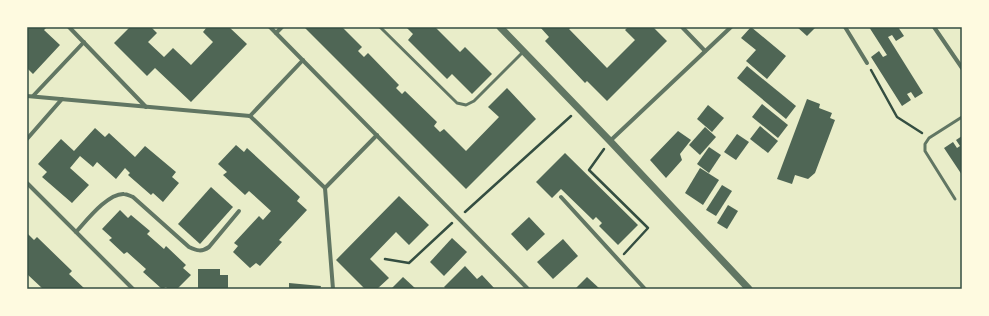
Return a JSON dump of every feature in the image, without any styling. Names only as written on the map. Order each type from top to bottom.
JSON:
[{"type":"street","points":[[70,27],[146,107]]},
{"type":"street","points":[[270,27],[528,289]]},
{"type":"street","points":[[276,33],[282,27]]},
{"type":"street","points":[[500,27],[610,140],[749,289]]},
{"type":"street","points":[[682,27],[705,51]]},
{"type":"street","points":[[610,140],[731,27]]},
{"type":"street","points":[[845,27],[867,62]]},
{"type":"street","points":[[934,27],[962,68]]},
{"type":"street","points":[[32,96],[84,42]]},
{"type":"street","points":[[250,116],[303,60]]},
{"type":"street","points":[[27,96],[250,116],[326,188],[333,289]]},
{"type":"street","points":[[27,139],[62,99]]},
{"type":"street","points":[[326,188],[377,135]]},
{"type":"street","points":[[27,183],[133,289]]},
{"type":"street","points":[[76,232],[108,199],[125,193],[132,197],[189,246],[196,250],[204,250],[209,247],[240,211]]},
{"type":"street","points":[[561,197],[645,289]]},
{"type":"lane","points":[[380,27],[457,103],[466,105],[474,101],[524,51]]},
{"type":"lane","points":[[955,199],[925,152],[925,144],[929,138],[962,117]]},
{"type":"path","points":[[867,62],[897,117],[929,138]]},
{"type":"path","points":[[385,259],[409,263],[580,109]]},
{"type":"path","points":[[610,140],[590,170],[648,228],[619,260]]},
{"type":"building","points":[[27,27],[47,27],[44,30],[60,45],[33,74],[27,68]]},
{"type":"building","points":[[130,27],[151,27],[157,33],[148,42],[164,57],[173,48],[191,65],[213,42],[203,32],[207,27],[229,27],[247,44],[191,102],[155,68],[147,76],[114,43]]},
{"type":"building","points":[[304,27],[342,27],[362,47],[358,51],[364,57],[368,53],[399,85],[396,88],[402,94],[405,91],[437,122],[434,126],[440,132],[444,129],[466,151],[499,117],[488,107],[507,88],[536,119],[466,189]]},
{"type":"building","points":[[406,27],[435,27],[460,52],[465,47],[492,74],[472,94],[452,74],[447,79],[408,40],[413,34]]},
{"type":"building","points":[[540,27],[572,27],[569,29],[607,68],[635,40],[625,30],[628,27],[653,27],[667,41],[607,101],[587,81],[585,83],[545,41],[549,37]]},
{"type":"building","points":[[751,27],[786,56],[767,79],[746,61],[756,50],[741,38]]},
{"type":"building","points":[[797,27],[816,27],[807,36]]},
{"type":"building","points":[[869,27],[898,27],[904,36],[896,41],[892,35],[888,37],[923,93],[915,98],[911,92],[907,94],[911,100],[902,106],[871,57],[879,51],[883,57],[887,55]]},
{"type":"building","points":[[747,66],[796,106],[786,119],[737,78]]},
{"type":"building","points":[[807,99],[820,104],[819,108],[832,113],[830,118],[835,120],[815,173],[808,179],[795,175],[792,184],[777,179]]},
{"type":"building","points":[[762,104],[788,125],[778,138],[752,117]]},
{"type":"building","points":[[708,105],[724,118],[712,132],[697,119]]},
{"type":"building","points":[[760,126],[778,141],[768,153],[750,139]]},
{"type":"building","points":[[705,127],[716,137],[700,155],[689,145]]},
{"type":"building","points":[[95,128],[105,137],[109,133],[135,157],[145,146],[176,172],[172,177],[179,183],[163,202],[153,193],[151,195],[128,175],[130,173],[125,168],[116,179],[97,162],[93,167],[80,156],[70,168],[89,185],[72,203],[42,177],[47,172],[38,164],[61,139],[74,151]]},
{"type":"building","points":[[678,131],[691,140],[680,154],[682,160],[666,178],[650,160]]},
{"type":"building","points":[[737,134],[749,142],[736,160],[724,152]]},
{"type":"building","points":[[962,136],[962,175],[944,148],[953,142],[957,148],[960,146],[956,140]]},
{"type":"building","points":[[236,145],[244,152],[247,148],[300,197],[297,201],[307,210],[279,240],[282,242],[260,266],[256,263],[250,268],[233,252],[238,246],[234,243],[259,216],[263,220],[271,211],[249,191],[245,195],[223,175],[227,172],[218,164]]},
{"type":"building","points":[[709,147],[721,155],[709,173],[697,164]]},
{"type":"building","points":[[565,153],[638,225],[618,245],[599,226],[602,223],[596,217],[593,220],[561,189],[552,198],[536,182]]},
{"type":"building","points":[[700,168],[719,180],[703,205],[685,193]]},
{"type":"building","points":[[722,185],[732,191],[716,216],[706,210]]},
{"type":"building","points":[[211,187],[233,207],[200,244],[178,224]]},
{"type":"building","points":[[399,196],[429,225],[409,245],[396,232],[370,259],[389,278],[377,289],[365,289],[336,260]]},
{"type":"building","points":[[728,205],[738,211],[727,229],[717,223]]},
{"type":"building","points":[[120,210],[128,218],[131,215],[150,231],[147,234],[164,249],[166,246],[186,265],[183,268],[191,275],[177,289],[168,289],[166,287],[162,289],[143,272],[146,269],[127,252],[124,254],[109,240],[112,238],[102,229]]},
{"type":"building","points":[[529,217],[545,234],[527,251],[511,234]]},
{"type":"building","points":[[27,233],[34,240],[37,237],[72,271],[69,274],[85,289],[43,289],[27,274]]},
{"type":"building","points":[[452,238],[467,252],[444,276],[430,262]]},
{"type":"building","points":[[563,239],[578,256],[553,279],[537,262]]},
{"type":"building","points":[[465,266],[477,279],[482,275],[495,289],[446,289],[444,287]]},
{"type":"building","points":[[198,269],[220,269],[220,275],[228,275],[228,289],[198,289]]},
{"type":"building","points":[[403,277],[416,289],[391,289]]},
{"type":"building","points":[[587,277],[600,289],[575,289]]},
{"type":"building","points":[[289,283],[321,286],[320,289],[289,289]]}]
